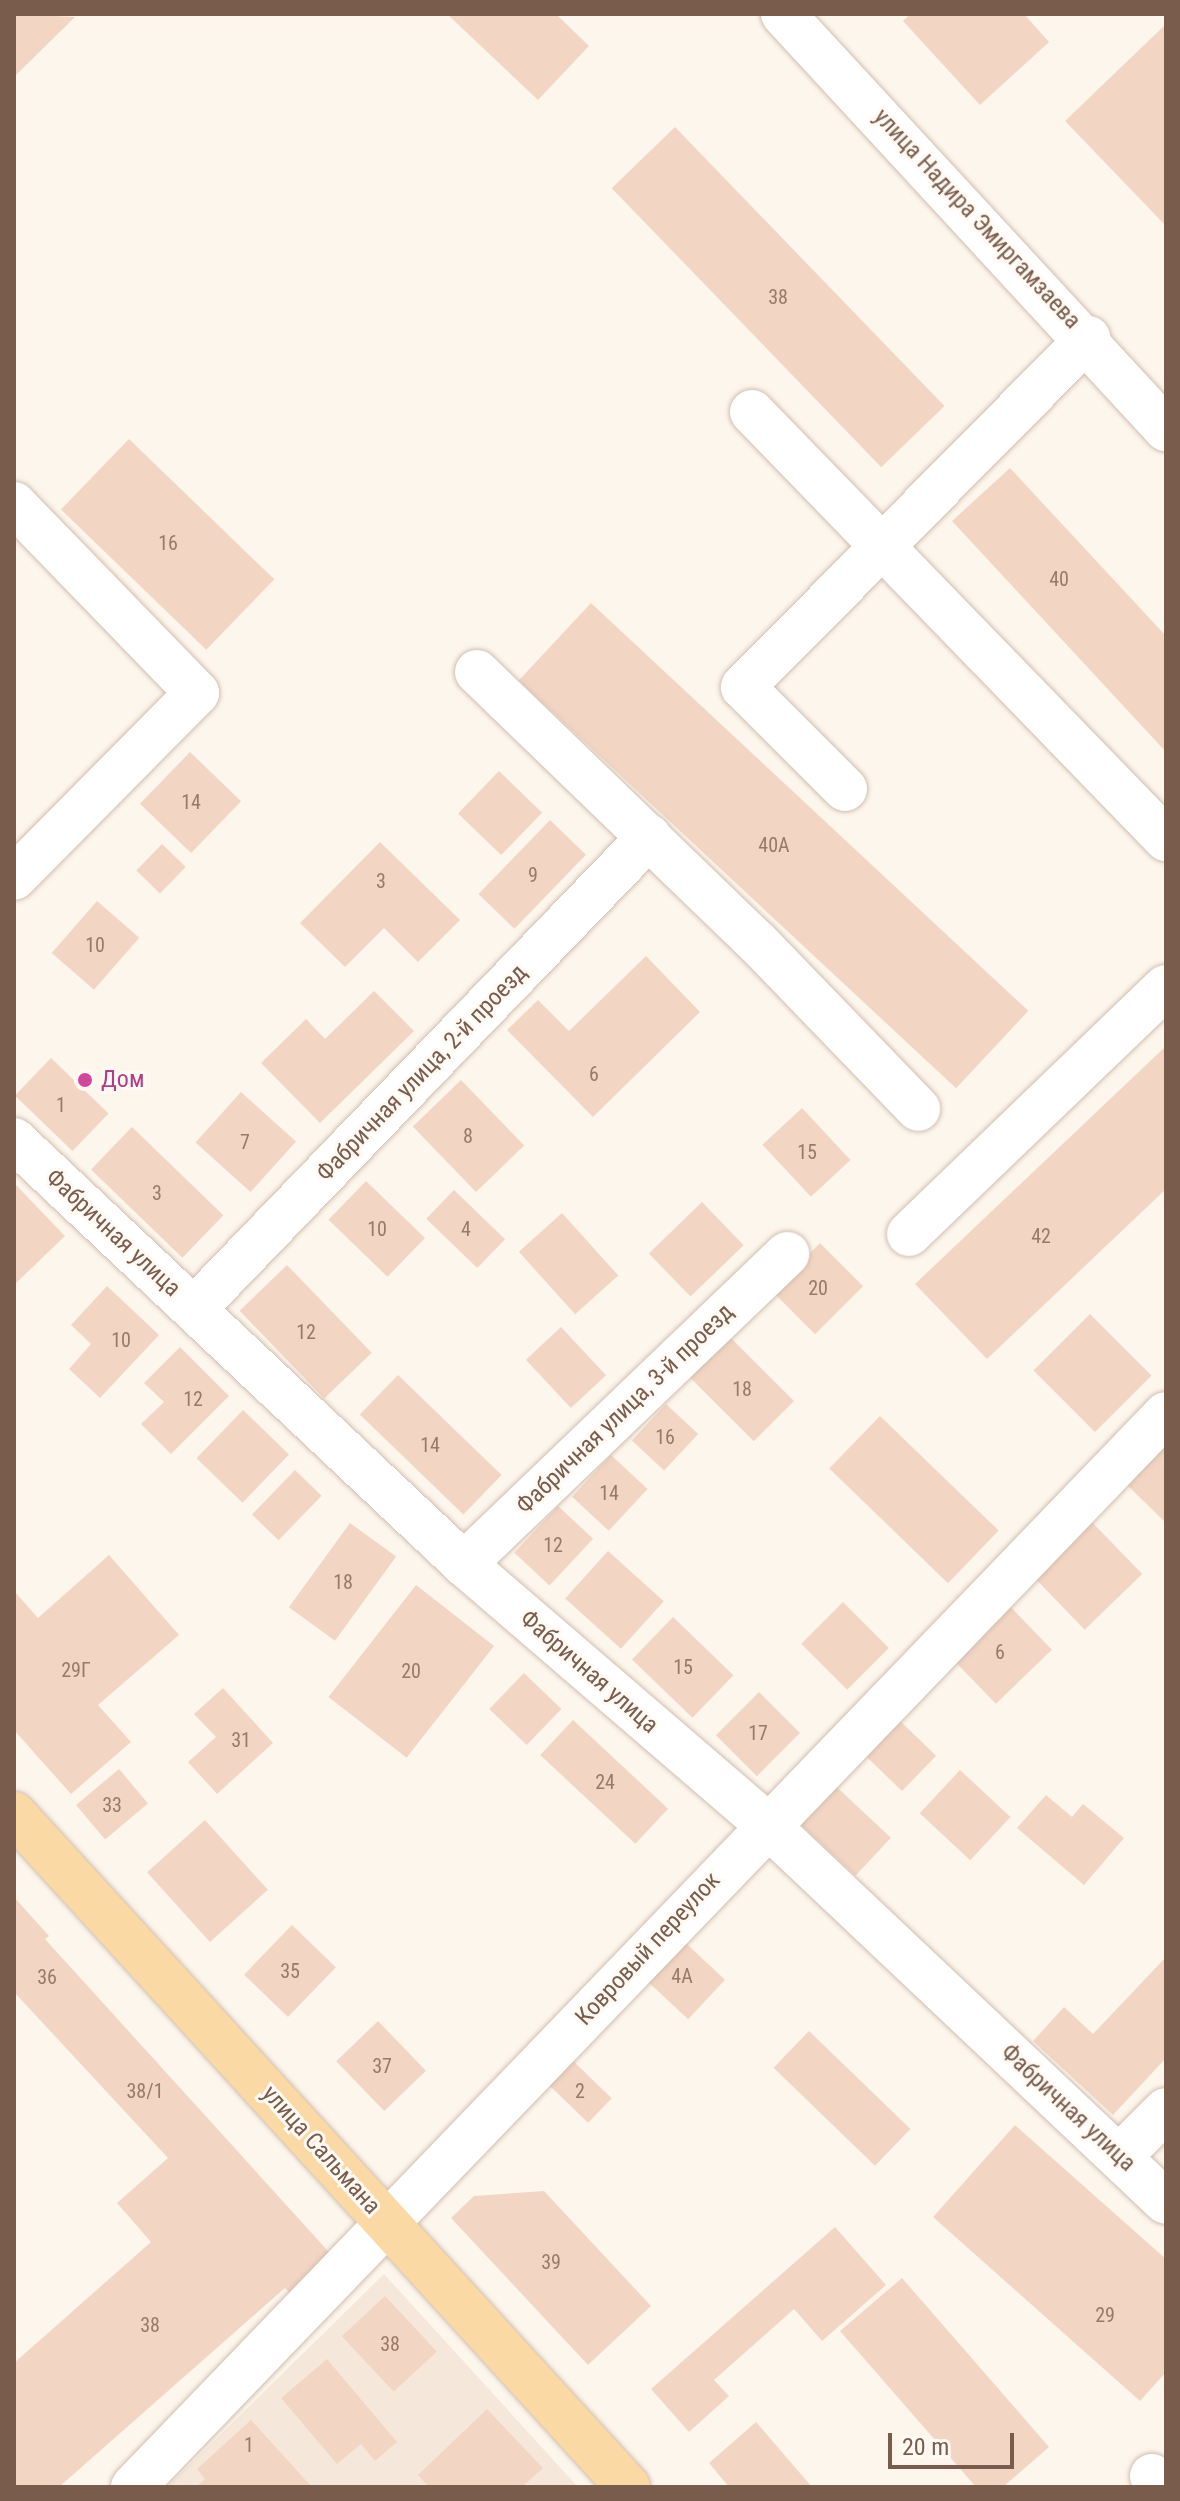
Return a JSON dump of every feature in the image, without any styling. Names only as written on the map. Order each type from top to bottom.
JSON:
[{"type":"main road","name":"улица Сальмана","points":[[14,1814],[628,2487]]},
{"type":"street","name":"улица Надира Эмиргамзаева","points":[[783,14],[1088,338],[1166,429]]},
{"type":"street","points":[[845,789],[743,687],[1088,338]]},
{"type":"street","points":[[752,412],[1166,839]]},
{"type":"street","points":[[14,504],[197,693],[14,878]]},
{"type":"street","points":[[477,672],[649,837],[918,1109]]},
{"type":"street","name":"Фабричная улица, 2-й проезд","points":[[194,1309],[649,837]]},
{"type":"street","points":[[909,1234],[1166,987]]},
{"type":"street","name":"Фабричная улица","points":[[14,1140],[464,1564],[766,1824],[1166,2202]]},
{"type":"street","name":"Фабричная улица, 3-й проезд","points":[[464,1564],[787,1254]]},
{"type":"street","name":"Ковровый переулок","points":[[133,2487],[389,2224],[766,1824],[1166,1414]]},
{"type":"street","points":[[1120,2156],[1166,2110]]},
{"type":"shaded area","points":[[384,2274],[578,2487],[167,2487]]},
{"type":"building","points":[[14,14],[75,17],[14,77]]},
{"type":"building","points":[[447,14],[556,14],[589,46],[538,100]]},
{"type":"building","points":[[910,14],[1024,14],[1049,42],[980,105],[903,21]]},
{"type":"building","points":[[1166,24],[1166,226],[1065,121]]},
{"type":"building","points":[[675,127],[945,406],[881,467],[612,188]]},
{"type":"building","points":[[129,439],[274,579],[206,650],[61,509]]},
{"type":"building","points":[[1010,468],[1166,636],[1166,752],[952,521]]},
{"type":"building","points":[[591,603],[1028,1011],[956,1088],[519,681]]},
{"type":"building","points":[[190,752],[241,801],[191,853],[140,804]]},
{"type":"building","points":[[499,771],[542,813],[501,855],[458,813]]},
{"type":"building","points":[[550,820],[586,855],[514,929],[478,894]]},
{"type":"building","points":[[380,842],[460,920],[418,962],[384,928],[345,967],[300,923]]},
{"type":"building","points":[[162,844],[186,867],[160,894],[136,871]]},
{"type":"building","points":[[97,901],[139,938],[94,990],[52,953]]},
{"type":"building","points":[[646,956],[700,1012],[593,1117],[507,1030],[538,1000],[569,1031]]},
{"type":"building","points":[[374,991],[414,1031],[320,1123],[261,1063],[306,1019],[325,1039]]},
{"type":"building","points":[[1166,1046],[1166,1189],[987,1359],[915,1284]]},
{"type":"building","points":[[51,1058],[109,1114],[72,1151],[15,1095]]},
{"type":"building","points":[[461,1080],[524,1145],[476,1192],[413,1127]]},
{"type":"building","points":[[241,1092],[296,1142],[250,1192],[195,1143]]},
{"type":"building","points":[[802,1108],[850,1160],[811,1197],[763,1145]]},
{"type":"building","points":[[132,1127],[223,1215],[182,1258],[91,1169]]},
{"type":"building","points":[[366,1181],[425,1238],[387,1277],[328,1220]]},
{"type":"building","points":[[14,1183],[65,1236],[14,1285]]},
{"type":"building","points":[[454,1190],[505,1239],[477,1268],[426,1219]]},
{"type":"building","points":[[702,1202],[744,1245],[690,1297],[649,1253]]},
{"type":"building","points":[[562,1213],[618,1275],[575,1314],[519,1252]]},
{"type":"building","points":[[820,1243],[863,1286],[815,1334],[772,1291]]},
{"type":"building","points":[[287,1265],[372,1353],[324,1399],[240,1311]]},
{"type":"building","points":[[107,1286],[159,1335],[100,1398],[69,1369],[91,1344],[71,1325]]},
{"type":"building","points":[[1090,1314],[1152,1376],[1095,1432],[1033,1371]]},
{"type":"building","points":[[561,1327],[606,1375],[571,1408],[526,1360]]},
{"type":"building","points":[[729,1336],[794,1401],[754,1441],[689,1376]]},
{"type":"building","points":[[180,1347],[229,1396],[171,1454],[141,1424],[164,1402],[144,1383]]},
{"type":"building","points":[[398,1375],[502,1475],[463,1515],[360,1415]]},
{"type":"building","points":[[666,1404],[698,1434],[664,1471],[632,1441]]},
{"type":"building","points":[[243,1410],[289,1454],[242,1503],[196,1458]]},
{"type":"building","points":[[880,1416],[999,1531],[948,1583],[829,1469]]},
{"type":"building","points":[[1166,1439],[1166,1523],[1124,1482]]},
{"type":"building","points":[[611,1455],[648,1489],[609,1531],[572,1497]]},
{"type":"building","points":[[295,1470],[322,1496],[279,1540],[252,1515]]},
{"type":"building","points":[[558,1506],[593,1539],[549,1586],[514,1553]]},
{"type":"building","points":[[1088,1518],[1142,1574],[1085,1630],[1030,1574]]},
{"type":"building","points":[[350,1523],[396,1557],[335,1641],[289,1607]]},
{"type":"building","points":[[608,1551],[664,1601],[621,1649],[565,1599]]},
{"type":"building","points":[[109,1555],[179,1635],[98,1705],[131,1742],[71,1794],[14,1730],[14,1591],[38,1618]]},
{"type":"building","points":[[416,1585],[494,1646],[407,1758],[329,1697]]},
{"type":"building","points":[[1004,1600],[1052,1650],[996,1704],[948,1654]]},
{"type":"building","points":[[843,1602],[889,1648],[847,1690],[801,1644]]},
{"type":"building","points":[[673,1617],[733,1675],[692,1718],[632,1659]]},
{"type":"building","points":[[524,1673],[561,1709],[527,1745],[489,1709]]},
{"type":"building","points":[[223,1688],[273,1743],[217,1794],[188,1762],[216,1737],[194,1714]]},
{"type":"building","points":[[759,1692],[800,1733],[757,1776],[716,1735]]},
{"type":"building","points":[[898,1719],[936,1756],[902,1791],[864,1754]]},
{"type":"building","points":[[573,1720],[668,1809],[635,1844],[540,1755]]},
{"type":"building","points":[[119,1769],[148,1803],[105,1839],[76,1805]]},
{"type":"building","points":[[960,1770],[1010,1817],[970,1860],[920,1813]]},
{"type":"building","points":[[828,1779],[891,1838],[855,1876],[793,1817]]},
{"type":"building","points":[[1046,1795],[1072,1817],[1083,1804],[1124,1838],[1084,1885],[1017,1828]]},
{"type":"building","points":[[205,1820],[268,1890],[210,1942],[147,1872]]},
{"type":"building","points":[[14,1897],[49,1936],[45,1939],[338,2262],[296,2299],[285,2288],[59,2487],[14,2487],[14,2363],[151,2242],[117,2203],[168,2158],[14,1992]]},
{"type":"building","points":[[292,1925],[336,1967],[288,2017],[244,1975]]},
{"type":"building","points":[[676,1934],[725,1980],[688,2019],[639,1973]]},
{"type":"building","points":[[1166,1957],[1166,2058],[1113,2115],[1033,2041],[1064,2007],[1093,2034]]},
{"type":"building","points":[[378,2021],[426,2071],[384,2111],[336,2061]]},
{"type":"building","points":[[809,2031],[910,2129],[875,2166],[774,2068]]},
{"type":"building","points":[[570,2058],[612,2098],[588,2123],[546,2082]]},
{"type":"building","points":[[1015,2125],[1166,2259],[1166,2372],[1140,2401],[933,2217]]},
{"type":"building","points":[[544,2191],[651,2306],[588,2365],[451,2218],[474,2196]]},
{"type":"building","points":[[835,2227],[886,2285],[822,2341],[794,2309],[714,2380],[729,2396],[689,2432],[651,2389]]},
{"type":"building","points":[[902,2278],[1049,2447],[1003,2487],[976,2487],[840,2331]]},
{"type":"building","points":[[385,2296],[437,2352],[394,2392],[342,2336]]},
{"type":"building","points":[[327,2359],[397,2442],[375,2461],[361,2444],[337,2464],[281,2398]]},
{"type":"building","points":[[487,2409],[543,2468],[522,2487],[429,2487],[418,2475]]},
{"type":"building","points":[[251,2420],[312,2487],[196,2487],[205,2479],[197,2469]]},
{"type":"building","points":[[756,2422],[812,2487],[729,2487],[709,2463]]},
{"type":"place","name":"Дом","points":[[85,1080]]}]
